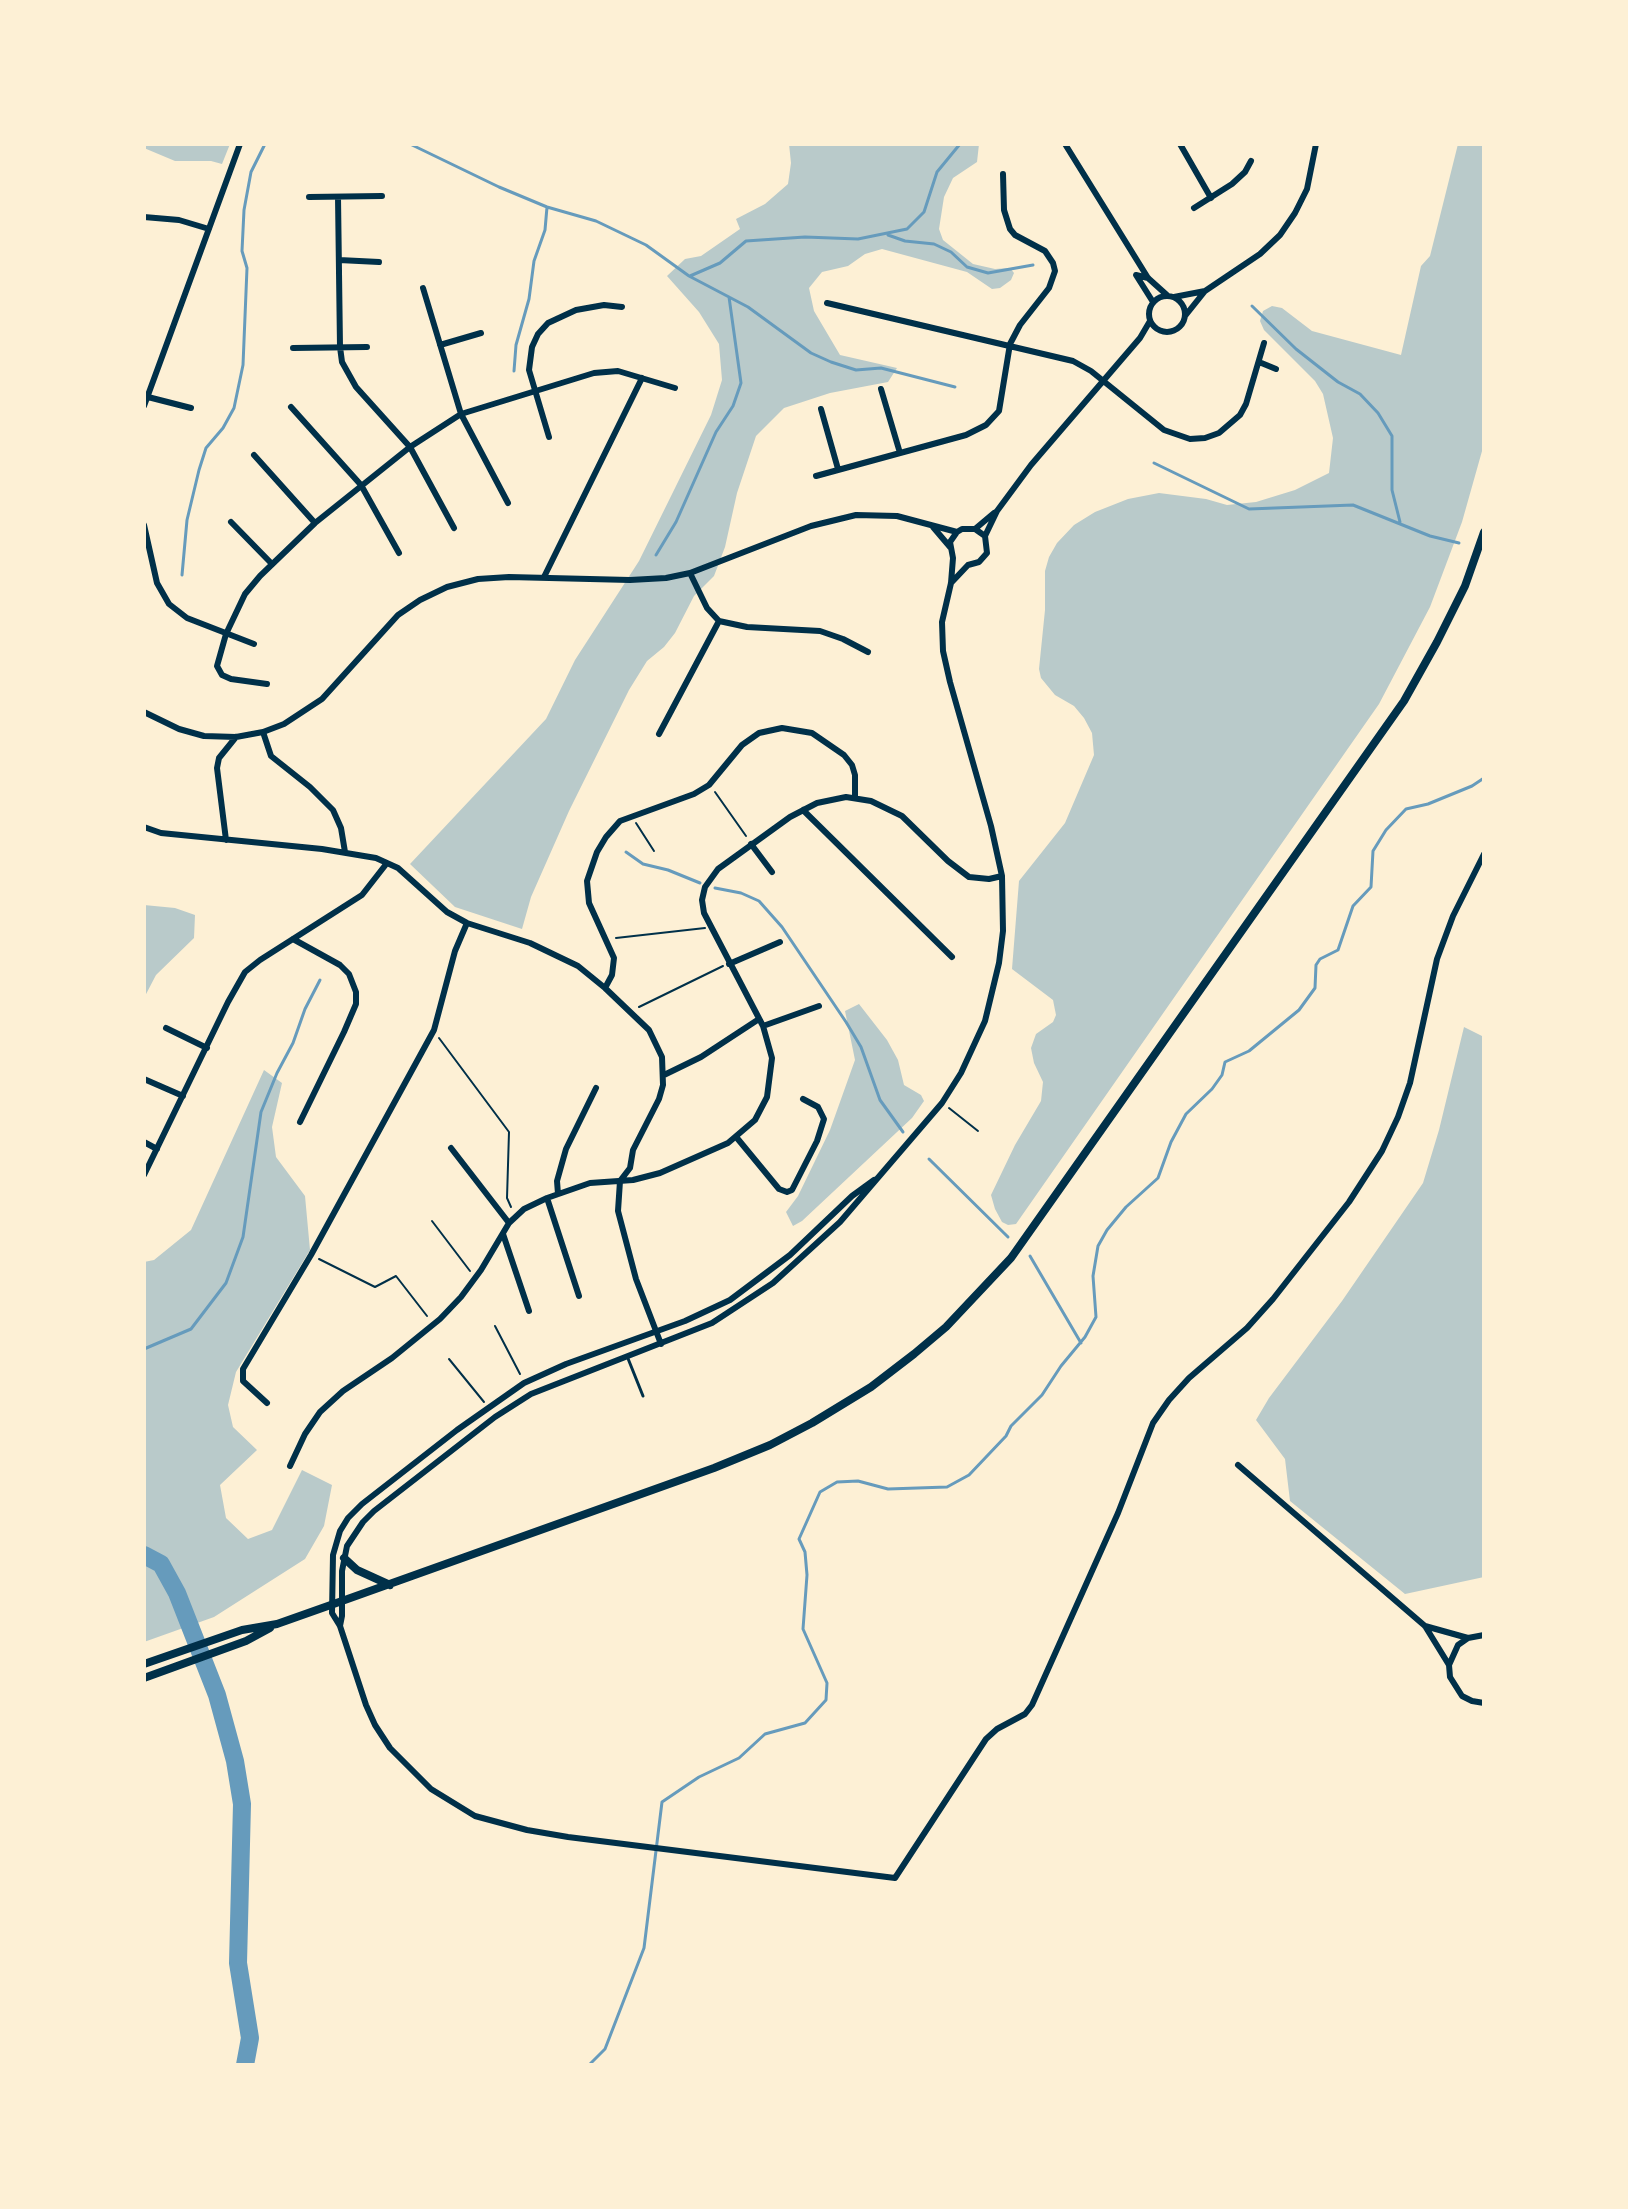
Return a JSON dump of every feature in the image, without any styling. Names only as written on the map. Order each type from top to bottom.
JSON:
[{"type":"main road","points":[[145,1677],[246,1641],[277,1624],[575,1519],[770,1445],[871,1387],[946,1327],[1011,1258],[1047,1209],[1404,701],[1465,586],[1484,532]]},
{"type":"main road","points":[[344,1558],[357,1570],[390,1585]]},
{"type":"main road","points":[[144,1664],[242,1630],[277,1624]]},
{"type":"street","points":[[144,406],[240,144]]},
{"type":"street","points":[[1065,144],[1148,278],[1182,304],[1185,316]]},
{"type":"street","points":[[1180,144],[1211,198]]},
{"type":"street","points":[[1205,291],[1158,297],[1148,313],[1150,321],[1162,332],[1174,331],[1205,291],[1260,254],[1280,235],[1307,189],[1316,144]]},
{"type":"street","points":[[1194,208],[1239,178],[1251,161]]},
{"type":"street","points":[[816,476],[966,435],[986,425],[999,411],[1010,344],[1020,325],[1049,288],[1055,271],[1045,251],[1015,235],[1010,229],[1004,210],[1003,174]]},
{"type":"street","points":[[309,197],[382,196]]},
{"type":"street","points":[[338,197],[342,362],[350,380],[410,447],[454,528]]},
{"type":"street","points":[[144,217],[179,220],[209,229]]},
{"type":"street","points":[[339,260],[379,262]]},
{"type":"street","points":[[1148,278],[1136,275],[1153,302]]},
{"type":"street","points":[[423,288],[461,414],[508,503]]},
{"type":"street","points":[[827,303],[1073,361],[1104,381],[1164,430],[1190,439],[1219,433],[1240,415],[1264,343]]},
{"type":"street","points":[[549,437],[534,390],[529,358],[538,334],[548,323],[590,305],[622,307]]},
{"type":"street","points":[[951,583],[968,565],[979,562],[987,553],[985,536],[997,511],[1031,465],[1140,338],[1150,321]]},
{"type":"street","points":[[1140,338],[1156,329]]},
{"type":"street","points":[[440,345],[481,333]]},
{"type":"street","points":[[293,348],[367,347]]},
{"type":"street","points":[[1259,362],[1276,369]]},
{"type":"street","points":[[267,684],[231,679],[219,671],[217,661],[226,634],[245,594],[315,523],[410,447],[461,414],[606,371],[675,388]]},
{"type":"street","points":[[544,577],[642,378]]},
{"type":"street","points":[[881,389],[900,453]]},
{"type":"street","points":[[146,397],[191,408]]},
{"type":"street","points":[[291,407],[361,485],[399,553]]},
{"type":"street","points":[[821,409],[838,469]]},
{"type":"street","points":[[254,455],[315,523]]},
{"type":"street","points":[[975,529],[997,511]]},
{"type":"street","points":[[144,712],[191,733],[236,737],[263,732],[302,714],[322,699],[389,624],[420,600],[447,587],[478,579],[544,577],[642,580],[690,573],[811,526],[844,517],[875,514],[897,516],[957,532]]},
{"type":"street","points":[[231,522],[272,564]]},
{"type":"street","points":[[144,525],[157,583],[169,604],[187,618],[254,644]]},
{"type":"street","points":[[340,1626],[344,1558],[347,1546],[363,1522],[495,1417],[531,1394],[712,1323],[773,1283],[822,1240],[942,1103],[973,1049],[994,991],[1003,931],[1002,876],[943,651],[942,622],[953,558],[950,547],[933,527]]},
{"type":"street","points":[[950,547],[957,532],[962,529],[975,529],[985,536]]},
{"type":"street","points":[[953,558],[968,565]]},
{"type":"street","points":[[690,573],[707,608],[719,621],[747,627],[820,631],[868,652]]},
{"type":"street","points":[[659,734],[719,621]]},
{"type":"street","points":[[605,988],[614,967],[614,958],[589,903],[587,881],[597,852],[613,827],[630,815],[678,801],[709,785],[735,752],[750,739],[770,730],[798,729],[822,738],[844,755],[855,775],[855,797]]},
{"type":"street","points":[[263,732],[271,756],[299,777],[333,810],[341,828],[345,852]]},
{"type":"street","points":[[226,840],[217,762],[236,737]]},
{"type":"street","points":[[290,1466],[305,1434],[320,1412],[343,1391],[392,1358],[461,1297],[516,1216],[547,1198],[601,1181],[620,1181],[660,1173],[737,1138],[762,1109],[770,1085],[772,1058],[763,1026],[710,928],[702,907],[705,887],[718,869],[803,810],[832,799],[855,797],[887,807],[902,816],[969,877],[989,879],[1002,876]]},
{"type":"street","points":[[803,810],[952,957]]},
{"type":"street","points":[[144,827],[161,833],[363,854],[387,863],[413,879],[447,912],[467,923],[558,954],[631,1011],[657,1043],[664,1075],[659,1099],[633,1150],[630,1168],[620,1181],[618,1211],[636,1279],[661,1344]]},
{"type":"street","points":[[751,844],[772,872]]},
{"type":"street","points":[[874,1180],[852,1196],[790,1255],[730,1300],[685,1321],[566,1364],[524,1383],[487,1406],[348,1518],[340,1531],[333,1555],[330,1605],[334,1619],[340,1626],[375,1725],[390,1748],[431,1789],[475,1816],[568,1837],[895,1878],[986,1739],[997,1729],[1025,1714],[1032,1705],[1118,1513],[1153,1423],[1189,1378],[1247,1328],[1273,1299],[1349,1202],[1382,1151],[1410,1083],[1437,959],[1453,916],[1484,854]]},
{"type":"street","points":[[144,1175],[245,972],[362,895],[387,863]]},
{"type":"street","points":[[267,1403],[241,1378],[243,1369],[311,1255],[434,1030],[455,951],[467,923]]},
{"type":"street","points":[[293,939],[340,965],[349,974],[356,992],[356,1004],[344,1032],[300,1122]]},
{"type":"street","points":[[729,964],[780,942]]},
{"type":"street","points":[[763,1026],[819,1006]]},
{"type":"street","points":[[664,1075],[701,1057],[759,1019]]},
{"type":"street","points":[[166,1028],[207,1048]]},
{"type":"street","points":[[144,1079],[183,1096]]},
{"type":"street","points":[[558,1194],[557,1181],[566,1149],[596,1088]]},
{"type":"street","points":[[737,1138],[779,1189],[792,1190],[817,1141],[824,1119],[818,1107],[803,1099]]},
{"type":"street","points":[[144,1142],[157,1149]]},
{"type":"street","points":[[451,1148],[509,1223]]},
{"type":"street","points":[[547,1198],[579,1296]]},
{"type":"street","points":[[503,1234],[529,1311]]},
{"type":"street","points":[[1238,1465],[1425,1626],[1449,1665],[1450,1677],[1462,1696],[1484,1703]]},
{"type":"street","points":[[1425,1626],[1468,1638]]},
{"type":"street","points":[[1449,1665],[1458,1645],[1468,1638],[1484,1635]]},
{"type":"lane","points":[[627,1356],[643,1396]]},
{"type":"path","points":[[709,785],[751,844]]},
{"type":"path","points":[[630,815],[654,851]]},
{"type":"path","points":[[606,938],[710,928]]},
{"type":"path","points":[[631,1011],[729,964]]},
{"type":"path","points":[[434,1030],[509,1132],[507,1198],[516,1216]]},
{"type":"path","points":[[942,1103],[978,1131]]},
{"type":"path","points":[[432,1221],[475,1278]]},
{"type":"path","points":[[311,1255],[375,1287],[396,1276],[433,1324]]},
{"type":"path","points":[[495,1326],[524,1383]]},
{"type":"path","points":[[449,1359],[487,1406]]},
{"type":"shaded area","points":[[144,144],[230,144],[222,164],[175,161],[144,148]]},
{"type":"shaded area","points":[[789,144],[979,144],[977,162],[953,178],[944,197],[939,229],[943,240],[973,264],[995,269],[1010,268],[1014,273],[1011,280],[1000,288],[992,289],[967,272],[882,249],[865,254],[848,266],[822,272],[809,288],[814,311],[840,355],[897,368],[888,382],[830,393],[784,408],[756,436],[714,576],[694,596],[675,633],[647,661],[629,690],[569,811],[531,897],[522,929],[455,907],[410,864],[546,719],[575,660],[639,561],[711,415],[722,380],[719,344],[699,312],[667,276],[685,259],[701,256],[740,229],[736,219],[765,204],[788,184],[791,163]]},
{"type":"shaded area","points":[[1458,144],[1484,144],[1484,444],[1462,522],[1430,607],[1379,704],[1016,1224],[1008,1225],[1002,1222],[991,1195],[1041,1101],[1043,1082],[1031,1048],[1036,1034],[1053,1022],[1056,1015],[1053,1000],[1012,969],[1019,881],[1065,823],[1094,755],[1092,733],[1084,718],[1074,706],[1055,695],[1041,678],[1045,571],[1049,557],[1074,525],[1095,512],[1128,499],[1159,493],[1227,505],[1256,502],[1295,490],[1329,473],[1333,438],[1323,394],[1315,381],[1264,330],[1260,321],[1263,311],[1272,306],[1282,308],[1312,331],[1401,355],[1421,266],[1430,256]]},
{"type":"shaded area","points":[[144,905],[175,908],[195,915],[194,938],[156,975],[144,998]]},
{"type":"shaded area","points":[[859,1004],[887,1040],[898,1060],[904,1085],[921,1095],[924,1101],[912,1118],[793,1226],[786,1212],[798,1196],[830,1130],[855,1060],[845,1011]]},
{"type":"shaded area","points":[[1464,1027],[1484,1037],[1484,1577],[1405,1594],[1290,1501],[1285,1459],[1256,1420],[1423,1183]]},
{"type":"shaded area","points":[[264,1070],[282,1083],[272,1127],[276,1157],[305,1196],[310,1250],[236,1372],[228,1405],[233,1427],[257,1450],[220,1485],[226,1518],[248,1539],[272,1530],[302,1470],[332,1485],[324,1526],[305,1559],[214,1617],[144,1642],[144,1262],[154,1260],[191,1230]]},
{"type":"waterway","points":[[182,575],[187,520],[199,470],[206,448],[223,428],[234,408],[243,365],[247,268],[242,251],[244,210],[251,172],[265,144]]},
{"type":"waterway","points":[[410,144],[499,187],[547,207],[596,221],[646,245],[689,276],[748,307],[811,353],[831,362],[856,370],[881,368],[955,387]]},
{"type":"waterway","points":[[690,276],[720,263],[746,241],[805,237],[858,239],[907,229],[924,212],[937,172],[960,144]]},
{"type":"waterway","points":[[514,371],[516,345],[529,299],[534,261],[545,230],[547,207]]},
{"type":"waterway","points":[[888,235],[905,241],[934,244],[951,252],[967,267],[988,273],[1033,265]]},
{"type":"waterway","points":[[656,555],[676,522],[716,432],[733,406],[741,383],[729,297]]},
{"type":"waterway","points":[[1252,306],[1296,349],[1338,382],[1360,394],[1378,413],[1392,436],[1392,490],[1400,522]]},
{"type":"waterway","points":[[1154,463],[1249,509],[1353,505],[1430,536],[1459,543]]},
{"type":"waterway","points":[[589,2065],[605,2049],[644,1948],[662,1802],[699,1777],[739,1758],[765,1734],[805,1723],[826,1700],[827,1683],[803,1629],[807,1575],[805,1552],[799,1539],[820,1492],[837,1482],[858,1481],[888,1489],[947,1487],[969,1475],[1006,1436],[1011,1426],[1042,1395],[1096,1317],[1093,1276],[1098,1246],[1107,1230],[1126,1207],[1158,1178],[1171,1142],[1186,1114],[1212,1089],[1222,1075],[1225,1062],[1249,1051],[1299,1010],[1315,988],[1316,965],[1320,959],[1338,950],[1353,906],[1371,887],[1373,851],[1386,830],[1406,809],[1428,804],[1484,778]]},
{"type":"waterway","points":[[626,852],[643,864],[700,883]]},
{"type":"waterway","points":[[715,888],[741,893],[759,901],[782,927],[861,1047],[880,1100],[903,1132]]},
{"type":"waterway","points":[[144,1349],[191,1329],[226,1283],[243,1237],[261,1112],[320,980]]},
{"type":"waterway","points":[[929,1159],[1008,1237]]},
{"type":"waterway","points":[[1030,1256],[1081,1343]]},
{"type":"waterway","points":[[144,1555],[161,1564],[177,1593],[217,1695],[235,1761],[242,1804],[238,1963],[250,2038],[245,2065]]}]
